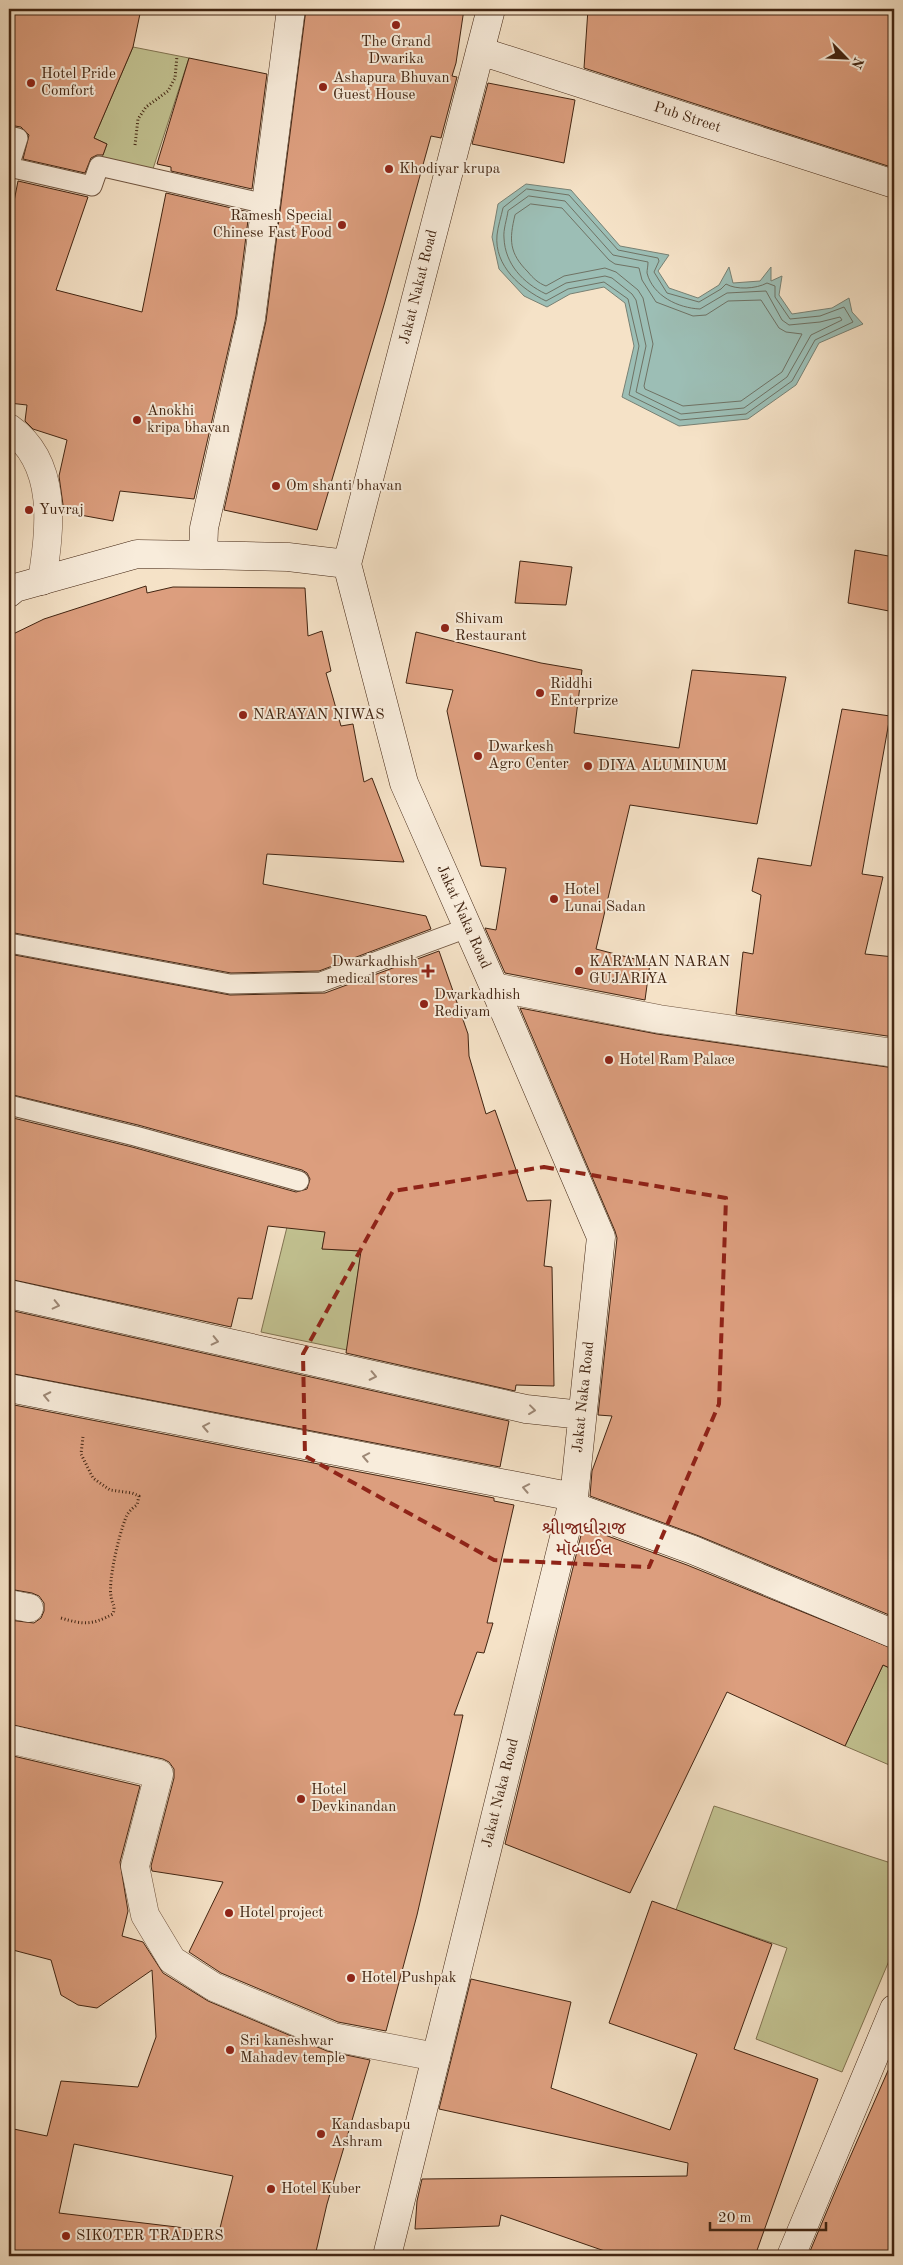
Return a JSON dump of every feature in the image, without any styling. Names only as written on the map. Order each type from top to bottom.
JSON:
[{"type":"street","points":[[203,554],[204,528],[251,319],[291,9]]},
{"type":"street","name":"Jakat Nakat Road","points":[[347,564],[490,9]]},
{"type":"street","name":"Pub Street","points":[[480,51],[894,184]]},
{"type":"street","points":[[9,428],[31,447],[48,491],[50,533],[42,581]]},
{"type":"street","points":[[9,593],[15,588],[137,554],[288,557],[347,564]]},
{"type":"street","name":"Jakat Naka Road","points":[[347,564],[404,783],[601,1237],[573,1501],[388,2256]]},
{"type":"street","points":[[494,987],[659,1019],[894,1053]]},
{"type":"street","points":[[9,1294],[526,1409],[582,1415]]},
{"type":"street","points":[[9,1388],[573,1501],[894,1634]]},
{"type":"street","points":[[9,1739],[159,1774],[135,1866],[145,1915],[172,1960],[214,1987],[333,2037],[436,2057]]},
{"type":"street","points":[[791,2256],[893,2014]]},
{"type":"lane","points":[[9,136],[18,138],[9,167],[92,186],[99,166],[266,204]]},
{"type":"lane","points":[[9,943],[230,984],[321,982],[467,928]]},
{"type":"lane","points":[[9,1105],[135,1136],[299,1181]]},
{"type":"path","points":[[127,172],[134,163],[134,136],[138,119],[146,108],[168,90],[175,78],[177,56]]},
{"type":"path","points":[[19,1606],[82,1624],[97,1623],[113,1614],[115,1607],[111,1597],[112,1576],[119,1542],[125,1519],[131,1509],[137,1505],[139,1496],[132,1492],[110,1490],[93,1478],[80,1454],[90,1404]]},
{"type":"highlighted area","points":[[544,1167],[726,1198],[719,1404],[649,1567],[494,1560],[305,1456],[303,1354],[393,1191]]},
{"type":"green space","points":[[133,47],[189,58],[150,178],[99,166],[107,144],[94,138]]},
{"type":"green space","points":[[287,1227],[326,1228],[322,1249],[361,1251],[347,1350],[261,1332]]},
{"type":"green space","points":[[883,1665],[894,1670],[894,1767],[845,1746]]},
{"type":"green space","points":[[714,1806],[894,1864],[894,1949],[842,2072],[756,2039],[787,1948],[676,1910]]},
{"type":"water","points":[[526,184],[571,190],[620,246],[669,255],[658,271],[669,288],[698,298],[719,285],[729,267],[733,283],[760,281],[771,267],[771,281],[782,276],[779,295],[792,314],[832,308],[849,298],[852,312],[863,324],[819,343],[796,385],[748,419],[679,426],[622,397],[634,346],[625,303],[604,287],[570,294],[547,307],[524,296],[499,269],[492,237],[498,204]]},
{"type":"building","points":[[9,9],[141,9],[133,47],[94,138],[107,144],[103,155],[91,158],[85,173],[23,159],[29,135],[21,127],[9,125]]},
{"type":"building","points":[[306,9],[464,9],[456,63],[452,76],[457,77],[441,138],[431,136],[384,305],[317,530],[224,510],[266,321]]},
{"type":"building","points":[[588,9],[894,9],[894,168],[584,68]]},
{"type":"building","points":[[189,58],[267,74],[252,189],[171,171],[171,167],[157,164]]},
{"type":"building","points":[[488,83],[575,100],[564,163],[472,144]]},
{"type":"building","points":[[18,181],[88,197],[56,290],[142,312],[166,193],[249,212],[236,316],[194,499],[120,491],[113,521],[64,512],[59,476],[67,440],[33,429],[25,421],[27,405],[9,403],[9,227]]},
{"type":"building","points":[[855,550],[894,557],[894,612],[848,603]]},
{"type":"building","points":[[520,561],[572,567],[566,605],[515,603]]},
{"type":"building","points":[[146,586],[147,593],[173,587],[305,588],[308,636],[322,631],[331,671],[326,673],[341,726],[353,724],[364,782],[372,778],[404,862],[267,854],[263,884],[426,916],[431,929],[319,971],[231,973],[9,932],[9,636],[44,619]]},
{"type":"building","points":[[416,632],[541,663],[582,670],[574,733],[679,748],[692,670],[786,677],[757,824],[630,805],[596,949],[650,963],[645,1000],[505,973],[485,928],[496,930],[506,868],[481,866],[447,711],[453,690],[406,683]]},
{"type":"building","points":[[842,709],[890,716],[862,874],[883,877],[865,954],[894,957],[894,1037],[736,1014],[743,952],[753,954],[761,895],[752,891],[758,858],[811,866]]},
{"type":"building","points":[[439,951],[468,1034],[469,1056],[486,1114],[495,1110],[527,1201],[551,1200],[544,1266],[552,1267],[554,1386],[516,1385],[515,1391],[346,1353],[361,1251],[322,1249],[325,1232],[268,1226],[252,1299],[238,1298],[231,1327],[9,1279],[9,1117],[132,1147],[296,1192],[307,1189],[310,1179],[307,1173],[302,1170],[138,1125],[9,1094],[9,954],[230,995],[325,993]]},
{"type":"building","points":[[520,1008],[657,1034],[894,1068],[894,1617],[699,1536],[590,1496],[592,1471],[612,1416],[598,1415],[617,1238]]},
{"type":"building","points":[[9,1310],[509,1421],[500,1467],[9,1373]]},
{"type":"building","points":[[9,1404],[494,1498],[494,1501],[514,1505],[487,1623],[493,1623],[484,1653],[477,1652],[454,1715],[463,1715],[417,1915],[386,2031],[338,2022],[221,1973],[189,1952],[223,1882],[152,1871],[151,1866],[174,1778],[174,1769],[169,1762],[163,1759],[9,1724],[9,1620],[34,1623],[41,1618],[44,1611],[44,1603],[39,1596],[32,1593],[9,1589]]},
{"type":"building","points":[[583,1527],[687,1565],[894,1649],[894,1670],[883,1665],[845,1746],[727,1692],[630,1893],[505,1844]]},
{"type":"building","points":[[9,1755],[140,1786],[120,1862],[128,1911],[122,1936],[143,1942],[163,1973],[208,2001],[327,2051],[370,2060],[327,2204],[315,2256],[9,2256],[9,2128],[47,2136],[61,2081],[138,2087],[156,2037],[152,1970],[97,2008],[78,2005],[61,1995],[51,1960],[9,1949]],"holes":[[[74,2144],[233,2176],[219,2232],[59,2213]]]},
{"type":"building","points":[[652,1901],[772,1944],[734,2049],[818,2079],[755,2256],[619,2256],[501,2215],[499,2226],[415,2229],[417,2201],[422,2179],[687,2176],[688,2163],[439,2109],[471,1979],[571,2002],[551,2088],[670,2130],[697,2054],[609,2023]]},
{"type":"building","points":[[894,2057],[894,2256],[808,2256],[840,2180]]},
{"type":"place","name":"The Grand Dwarika","points":[[396,25]]},
{"type":"place","name":"Hotel Pride Comfort","points":[[31,83]]},
{"type":"place","name":"Ashapura Bhuvan Guest House","points":[[323,87]]},
{"type":"place","name":"Khodiyar krupa","points":[[389,169]]},
{"type":"place","name":"Ramesh Special Chinese Fast Food","points":[[342,225]]},
{"type":"place","name":"Anokhi kripa bhavan","points":[[137,420]]},
{"type":"place","name":"Om shanti bhavan","points":[[276,486]]},
{"type":"place","name":"Yuvraj","points":[[29,510]]},
{"type":"place","name":"Shivam Restaurant","points":[[445,628]]},
{"type":"place","name":"Riddhi Enterprize","points":[[540,693]]},
{"type":"place","name":"NARAYAN NIWAS","points":[[243,715]]},
{"type":"place","name":"Dwarkesh Agro Center","points":[[478,756]]},
{"type":"place","name":"DIYA ALUMINUM","points":[[588,766]]},
{"type":"place","name":"Hotel Lunai Sadan","points":[[554,899]]},
{"type":"place","name":"Dwarkadhish medical stores","points":[[428,971]]},
{"type":"place","name":"KARAMAN NARAN GUJARIYA","points":[[579,971]]},
{"type":"place","name":"Dwarkadhish Rediyam","points":[[424,1004]]},
{"type":"place","name":"Hotel Ram Palace","points":[[609,1060]]},
{"type":"place","name":"Hotel Devkinandan","points":[[301,1799]]},
{"type":"place","name":"Hotel project","points":[[229,1913]]},
{"type":"place","name":"Hotel Pushpak","points":[[351,1978]]},
{"type":"place","name":"Sri kaneshwar Mahadev temple","points":[[230,2050]]},
{"type":"place","name":"Kandasbapu Ashram","points":[[321,2134]]},
{"type":"place","name":"Hotel Kuber","points":[[271,2189]]},
{"type":"place","name":"SIKOTER TRADERS","points":[[66,2236]]},
{"type":"district","name":"શ્રીાજાધીરાજ મૉબાઈલ","points":[[584,1539]]}]
